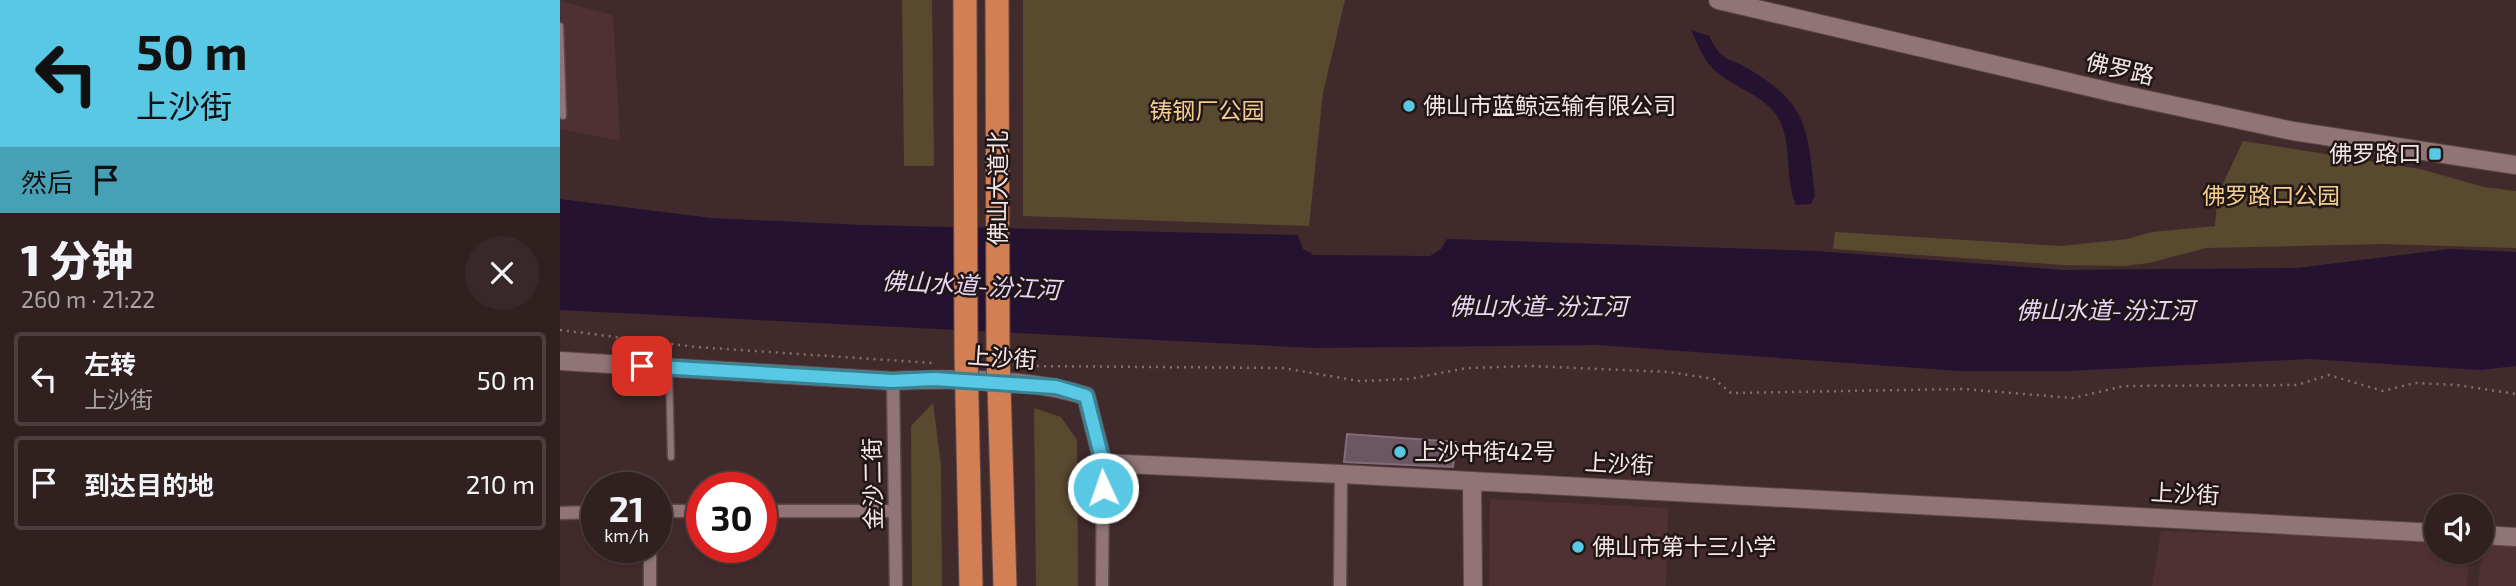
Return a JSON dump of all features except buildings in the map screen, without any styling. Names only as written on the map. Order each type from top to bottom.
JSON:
[{"type":"highway","name":"佛山大道北","points":[[965,0],[966,352],[971,586]]},
{"type":"highway","name":"佛山大道北","points":[[998,0],[998,352],[1004,586]]},
{"type":"street","name":"佛罗路","points":[[1718,0],[2115,93],[2293,131],[2516,165]]},
{"type":"street","name":"上沙街","points":[[560,361],[892,381],[934,379],[1056,387],[1086,396],[1103,463],[2424,532]]},
{"type":"street","name":"金沙二街","points":[[892,381],[896,586]]},
{"type":"street","points":[[1102,586],[1103,463]]},
{"type":"street","points":[[1340,586],[1341,474]]},
{"type":"street","points":[[1472,481],[1473,586]]},
{"type":"street","points":[[777,511],[894,511]]},
{"type":"street","points":[[560,513],[581,512]]},
{"type":"street","points":[[2494,536],[2516,537]]},
{"type":"street","points":[[650,563],[650,586]]},
{"type":"lane","points":[[560,26],[563,116]]},
{"type":"lane","points":[[669,367],[671,457]]},
{"type":"path","points":[[560,330],[696,346],[937,363]]},
{"type":"path","points":[[1021,366],[1283,368],[1359,382],[1409,379],[1467,368],[1530,366],[1669,372],[1714,379],[1731,393],[1963,389],[2073,398],[2124,387],[2297,385],[2329,375],[2383,391],[2415,383],[2457,385],[2516,394]]},
{"type":"shaded area","points":[[560,1],[613,15],[620,141],[560,129]]},
{"type":"shaded area","name":"佛山市第十三小学","points":[[1490,499],[1668,508],[1666,586],[1489,586]]},
{"type":"shaded area","points":[[2161,531],[2424,540],[2424,564],[2468,564],[2467,586],[2152,586]]},
{"type":"shaded area","points":[[2494,541],[2516,543],[2516,586],[2478,586],[2480,564],[2494,564]]},
{"type":"green space","points":[[902,0],[932,0],[934,166],[904,166]]},
{"type":"green space","name":"铸钢厂公园","points":[[1023,0],[1345,0],[1323,93],[1309,226],[1023,216]]},
{"type":"green space","name":"佛罗路口公园","points":[[2243,141],[2420,169],[2484,187],[2516,191],[2516,248],[2382,244],[2206,248],[2149,263],[2124,266],[2063,265],[1833,249],[1835,232],[2061,246],[2127,239],[2152,232],[2215,226],[2218,194]]},
{"type":"green space","points":[[933,403],[941,465],[942,586],[912,586],[911,426]]},
{"type":"green space","points":[[1034,408],[1061,417],[1077,440],[1078,586],[1036,586]]},
{"type":"water","points":[[1691,30],[1709,36],[1721,54],[1769,82],[1795,108],[1807,137],[1810,154],[1815,196],[1811,204],[1796,205],[1784,131],[1774,111],[1717,72],[1704,56]]},
{"type":"water","name":"佛山水道-汾江河","points":[[560,199],[711,218],[862,225],[1298,235],[1303,249],[1314,255],[1430,256],[1441,249],[1447,239],[1816,251],[2063,270],[2297,268],[2449,249],[2516,252],[2516,366],[2480,370],[2309,359],[2068,371],[1959,371],[1598,345],[1315,348],[560,310]]},
{"type":"place","name":"佛山市蓝鲸运输有限公司","points":[[1409,106]]},
{"type":"place","name":"佛罗路口","points":[[2435,154]]},
{"type":"place","name":"上沙中街42号","points":[[1400,452]]},
{"type":"place","name":"佛山市第十三小学","points":[[1578,547]]},
{"type":"route","points":[[642,366],[892,381],[934,379],[1056,387],[1086,396],[1103,463],[1103,488]]}]
